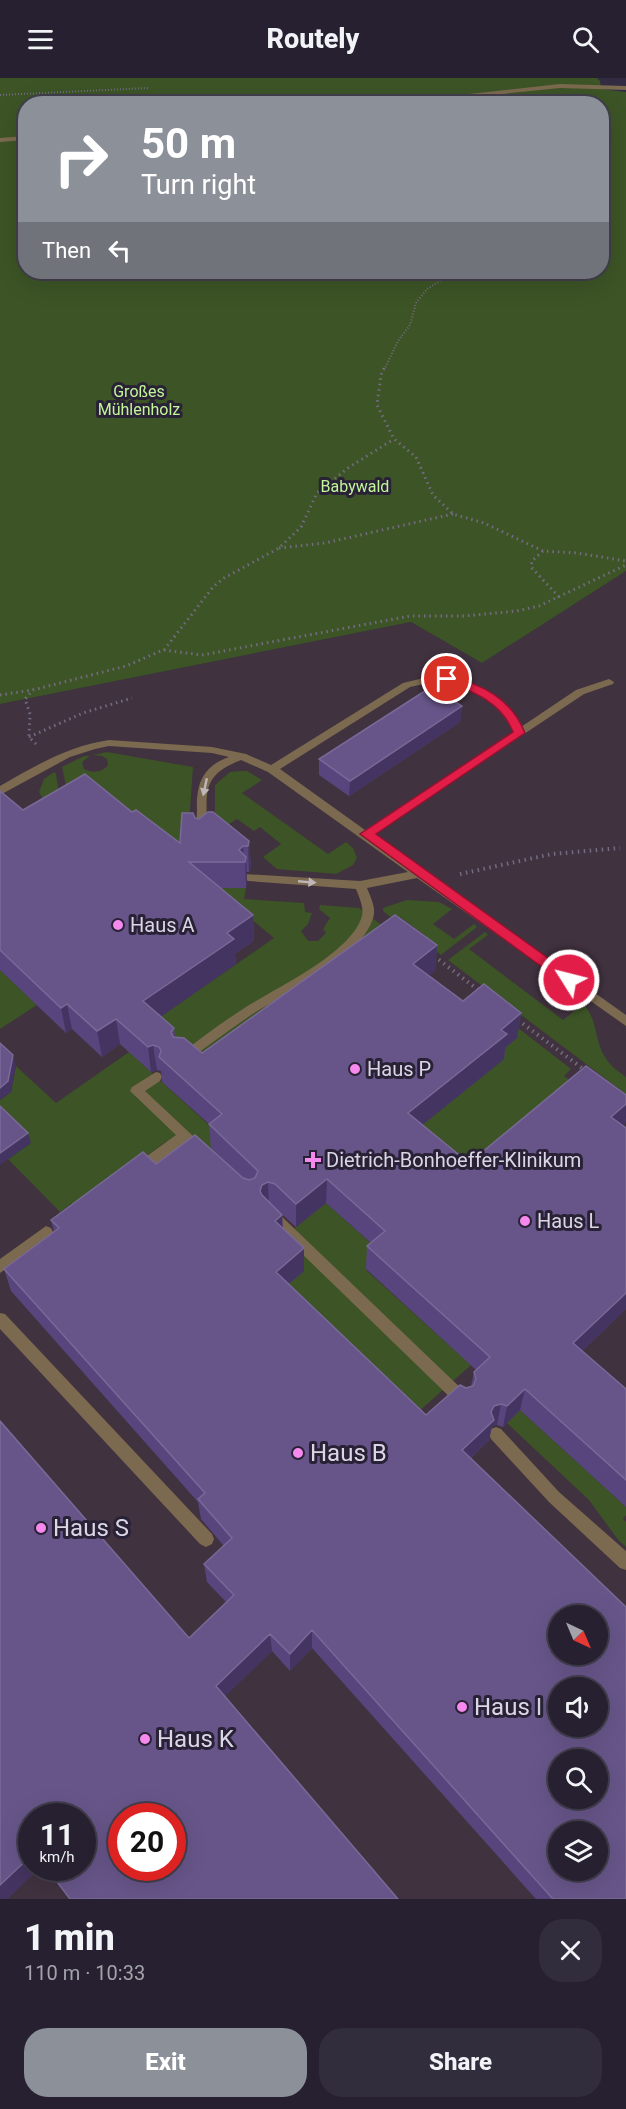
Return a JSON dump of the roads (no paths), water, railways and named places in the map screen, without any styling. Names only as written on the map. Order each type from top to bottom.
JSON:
[{"type":"street","points":[[460,96],[560,86],[626,88]]},
{"type":"street","points":[[0,140],[18,139]]},
{"type":"street","points":[[272,769],[407,685],[424,680],[447,679],[468,684],[500,704],[513,717],[519,733]]},
{"type":"street","points":[[367,834],[580,692],[609,682]]},
{"type":"street","points":[[0,791],[92,744],[109,743],[212,750],[243,756],[272,769],[367,834],[626,1021]]},
{"type":"street","points":[[202,839],[203,783],[211,770],[221,763],[243,756]]},
{"type":"street","points":[[248,877],[360,885],[421,873]]},
{"type":"street","points":[[182,1058],[248,1011],[323,967],[349,944],[367,919],[369,907],[360,885]]},
{"type":"street","points":[[156,1077],[136,1091],[210,1159]]},
{"type":"street","points":[[122,1182],[185,1136]]},
{"type":"street","points":[[270,1214],[464,1400]]},
{"type":"street","points":[[0,1267],[46,1233]]},
{"type":"street","points":[[0,1319],[206,1539]]},
{"type":"street","points":[[496,1434],[554,1497],[626,1562]]},
{"type":"place","name":"Haus A","points":[[118,925]]},
{"type":"place","name":"Haus P","points":[[355,1069]]},
{"type":"place","name":"Dietrich-Bonhoeffer-Klinikum","points":[[313,1160]]},
{"type":"place","name":"Haus L","points":[[525,1221]]},
{"type":"place","name":"Haus B","points":[[298,1453]]},
{"type":"place","name":"Haus S","points":[[41,1528]]},
{"type":"place","name":"Haus I","points":[[462,1707]]},
{"type":"place","name":"Haus K","points":[[145,1739]]},
{"type":"park label","name":"Großes Mühlenholz","points":[[139,400]]},
{"type":"park label","name":"Babywald","points":[[355,486]]}]
